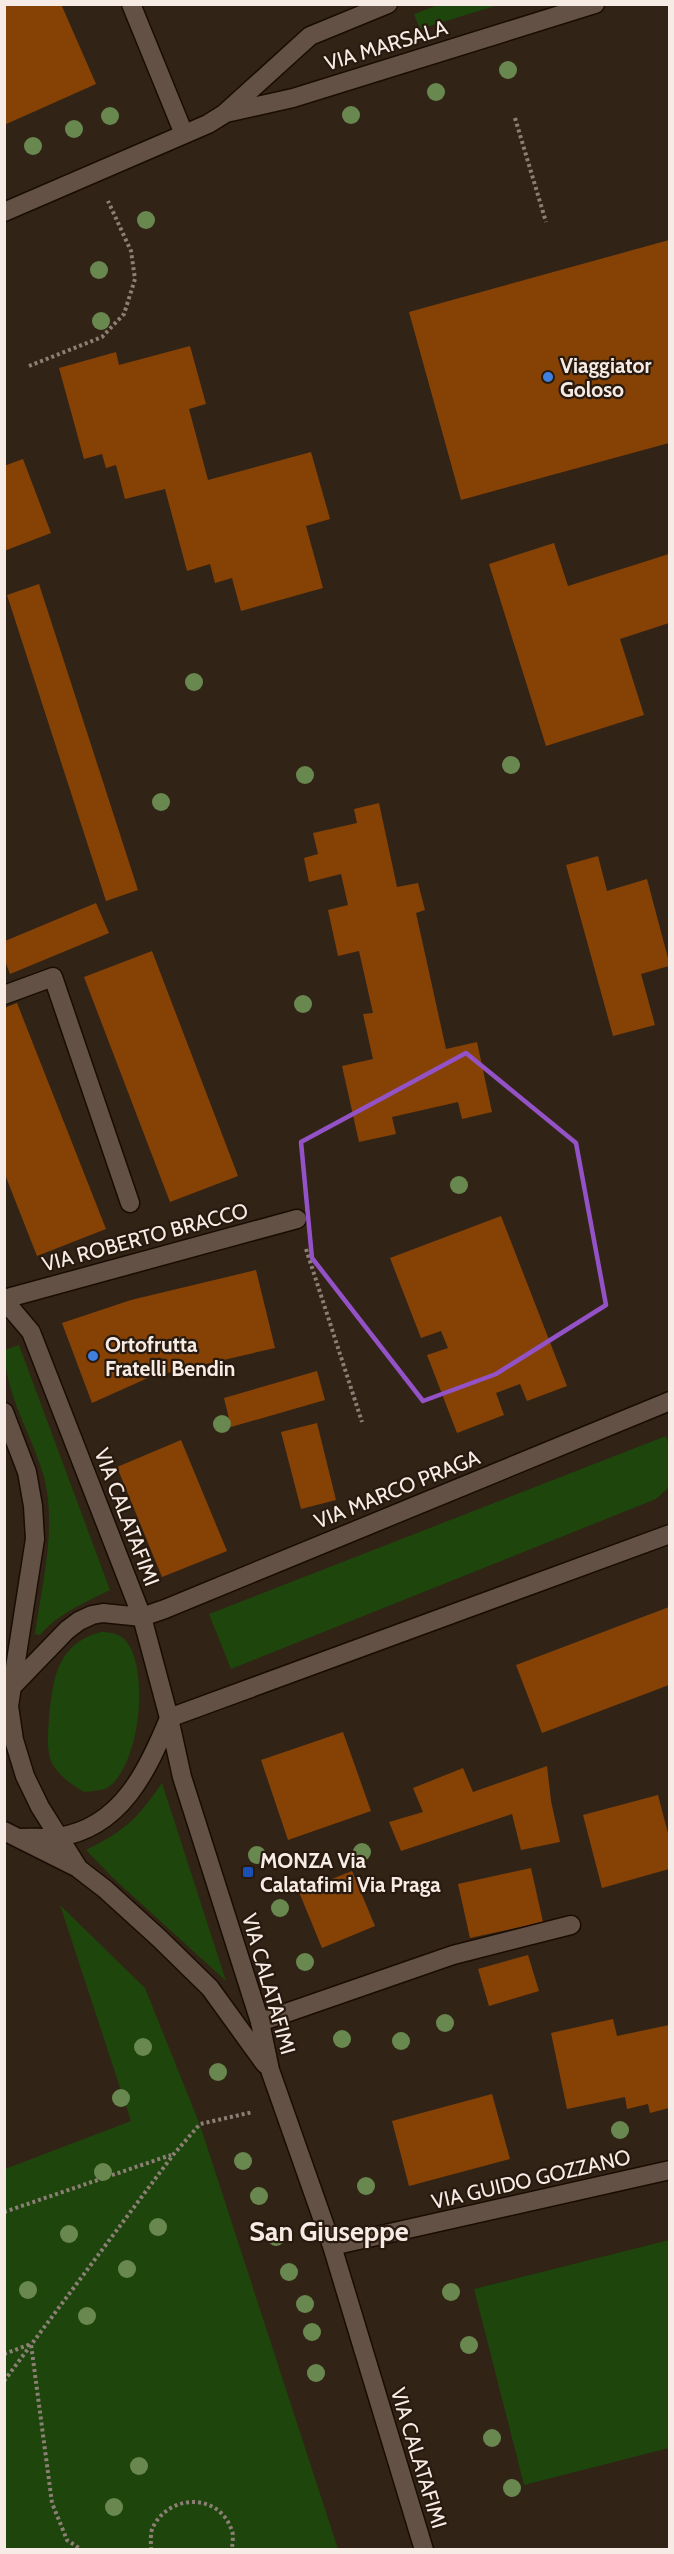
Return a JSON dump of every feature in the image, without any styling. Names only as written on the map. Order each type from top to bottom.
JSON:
[{"type":"street","points":[[131,4],[184,134]]},
{"type":"street","name":"VIA MARSALA","points":[[4,212],[208,124],[224,114],[310,36],[388,4]]},
{"type":"street","name":"VIA MARSALA","points":[[224,114],[293,98],[595,4]]},
{"type":"street","points":[[4,995],[53,977],[130,1203]]},
{"type":"street","name":"VIA ROBERTO BRACCO","points":[[4,1300],[297,1219]]},
{"type":"street","name":"VIA CALATAFIMI","points":[[4,1300],[31,1332],[142,1617],[182,1777],[260,2022],[270,2070],[332,2246],[424,2550]]},
{"type":"street","name":"VIA MARCO PRAGA","points":[[142,1617],[669,1401]]},
{"type":"street","name":"VIA CALATAFIMI","points":[[4,1412],[27,1472],[33,1506],[35,1539],[8,1691],[11,1723],[18,1757],[40,1807],[80,1869],[160,1939],[210,1988],[270,2070]]},
{"type":"street","points":[[13,1834],[58,1837],[83,1829],[121,1804],[150,1764],[169,1718],[669,1534]]},
{"type":"street","points":[[8,1691],[67,1630],[80,1621],[103,1613],[142,1617]]},
{"type":"street","points":[[13,1834],[80,1869]]},
{"type":"street","points":[[260,2022],[453,1955],[571,1925]]},
{"type":"street","name":"VIA GUIDO GOZZANO","points":[[332,2246],[669,2170]]},
{"type":"path","points":[[515,118],[546,222]]},
{"type":"path","points":[[30,366],[102,337],[124,314],[135,279],[131,251],[96,172]]},
{"type":"path","points":[[297,1219],[362,1422]]},
{"type":"path","points":[[4,2381],[172,2155],[200,2124],[284,2105]]},
{"type":"path","points":[[4,2212],[172,2155]]},
{"type":"path","points":[[4,2354],[32,2344]]},
{"type":"path","points":[[32,2344],[52,2503],[67,2540],[82,2550]]},
{"type":"path","points":[[151,2550],[152,2528],[168,2507],[193,2500],[218,2510],[232,2531],[232,2550]]},
{"type":"highlighted area","points":[[466,1053],[576,1143],[606,1305],[496,1374],[423,1401],[312,1258],[301,1142]]},
{"type":"green space","points":[[438,5],[498,5],[420,29],[414,14]]},
{"type":"green space","points":[[19,1345],[110,1590],[81,1604],[47,1627],[40,1635],[35,1634],[49,1535],[48,1496],[39,1461],[9,1382],[5,1350]]},
{"type":"green space","points":[[666,1436],[669,1446],[669,1487],[656,1499],[231,1669],[209,1614]]},
{"type":"green space","points":[[101,1632],[121,1637],[126,1641],[133,1655],[138,1673],[138,1718],[134,1740],[118,1777],[107,1788],[84,1792],[63,1777],[49,1755],[52,1691],[60,1666],[74,1645]]},
{"type":"green space","points":[[162,1783],[226,1981],[113,1878],[86,1850],[121,1830],[138,1815]]},
{"type":"green space","points":[[60,1905],[145,1988],[200,2125],[338,2549],[5,2549],[5,2169],[131,2121]]},
{"type":"green space","points":[[669,2240],[669,2448],[524,2485],[474,2289]]},
{"type":"building","points":[[4,4],[61,4],[96,84],[4,125]]},
{"type":"building","name":"Viaggiator Goloso","points":[[669,240],[669,443],[461,500],[409,312]]},
{"type":"building","points":[[190,346],[206,404],[189,409],[208,480],[311,452],[330,519],[306,526],[323,588],[241,611],[232,578],[215,583],[210,564],[187,571],[165,489],[125,499],[116,465],[106,468],[102,454],[84,459],[59,368],[116,352],[119,365]]},
{"type":"building","points":[[23,459],[51,533],[4,551],[4,466]]},
{"type":"building","points":[[554,543],[568,586],[669,554],[669,623],[620,639],[644,715],[546,746],[489,564]]},
{"type":"building","points":[[39,584],[138,890],[106,901],[7,595]]},
{"type":"building","points":[[379,803],[397,887],[418,883],[425,910],[416,913],[446,1049],[477,1042],[492,1112],[462,1119],[458,1102],[392,1117],[396,1134],[359,1142],[342,1066],[373,1059],[363,1014],[373,1013],[359,951],[338,956],[328,910],[348,905],[341,874],[309,882],[304,858],[318,854],[313,833],[357,823],[354,809]]},
{"type":"building","points":[[598,856],[607,891],[647,879],[669,962],[669,966],[641,974],[655,1025],[613,1036],[566,865]]},
{"type":"building","points":[[96,903],[109,933],[10,974],[5,961],[5,941]]},
{"type":"building","points":[[152,951],[238,1176],[170,1202],[84,977]]},
{"type":"building","points":[[17,1003],[106,1229],[37,1256],[4,1172],[4,1008]]},
{"type":"building","points":[[501,1216],[567,1386],[527,1401],[520,1384],[496,1393],[504,1415],[457,1433],[427,1355],[448,1348],[441,1331],[421,1338],[390,1258]]},
{"type":"building","points":[[256,1270],[275,1348],[150,1377],[92,1403],[62,1323],[131,1300]]},
{"type":"building","points":[[317,1371],[325,1400],[231,1427],[224,1398]]},
{"type":"building","points":[[317,1423],[336,1500],[301,1509],[281,1432]]},
{"type":"building","points":[[181,1440],[227,1551],[162,1577],[117,1467]]},
{"type":"building","points":[[669,1607],[669,1685],[542,1733],[516,1665]]},
{"type":"building","points":[[343,1732],[371,1811],[288,1840],[261,1760]]},
{"type":"building","points":[[547,1766],[551,1801],[560,1842],[521,1850],[512,1814],[401,1851],[389,1822],[423,1812],[413,1788],[463,1768],[473,1792]]},
{"type":"building","points":[[658,1795],[669,1837],[669,1869],[602,1888],[583,1815]]},
{"type":"building","points":[[531,1868],[543,1922],[470,1938],[458,1884]]},
{"type":"building","points":[[352,1871],[375,1926],[322,1948],[299,1892]]},
{"type":"building","points":[[528,1955],[539,1991],[489,2006],[478,1969]]},
{"type":"building","points":[[613,2019],[617,2036],[669,2025],[669,2108],[650,2113],[648,2104],[627,2109],[625,2097],[567,2109],[551,2033]]},
{"type":"building","points":[[492,2094],[510,2159],[409,2186],[392,2121]]},
{"type":"place","name":"Viaggiator Goloso","points":[[548,377]]},
{"type":"place","name":"Ortofrutta Fratelli Bendin","points":[[93,1356]]},
{"type":"place","name":"MONZA Via Calatafimi Via Praga","points":[[248,1872]]},
{"type":"district","name":"San Giuseppe","points":[[329,2231]]}]
